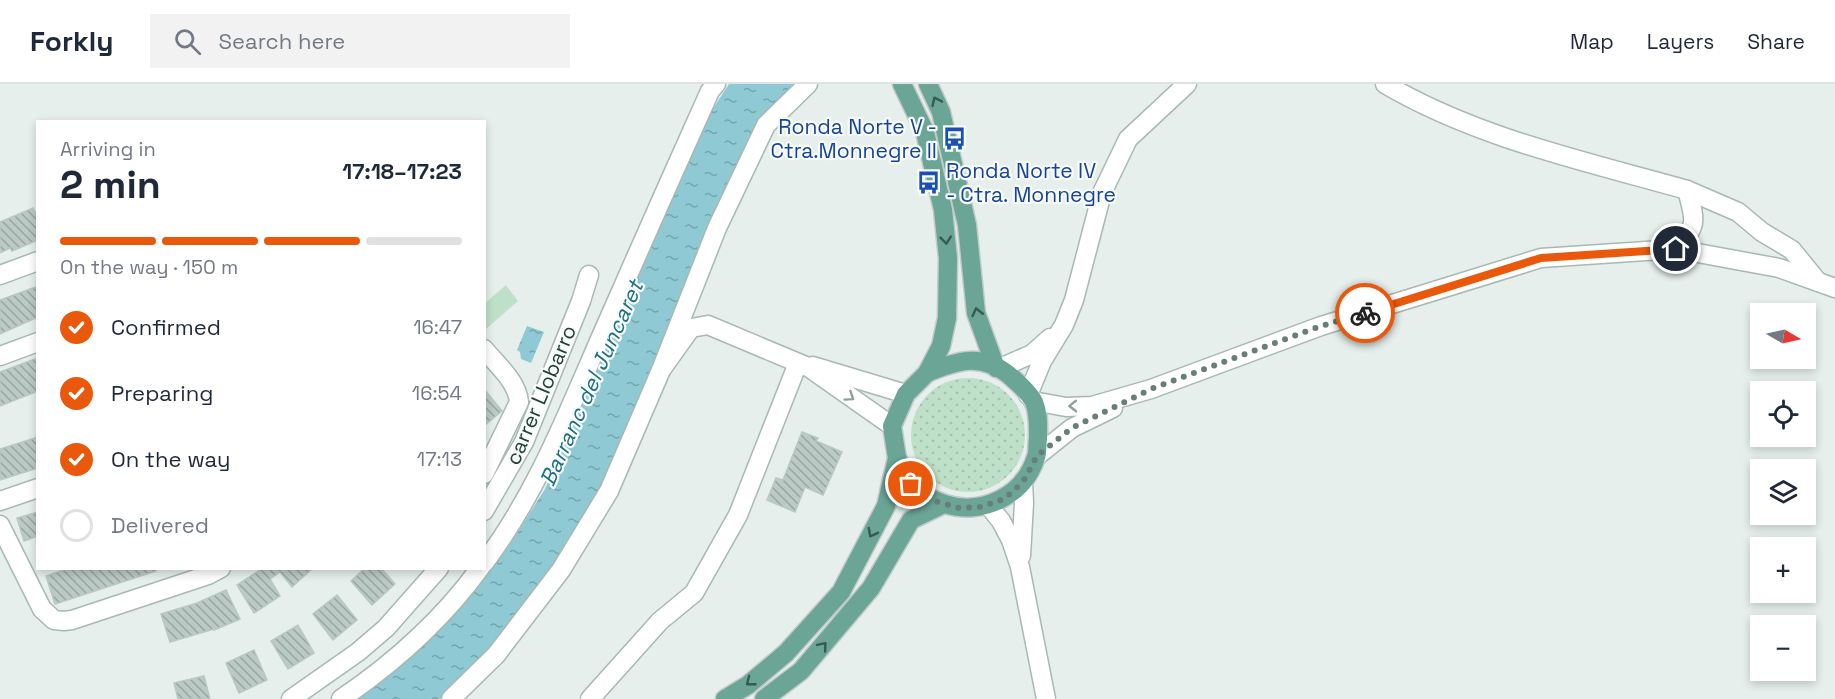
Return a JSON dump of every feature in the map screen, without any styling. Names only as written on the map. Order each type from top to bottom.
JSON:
[{"type":"main road","points":[[902,84],[925,132],[943,210],[948,258],[947,318],[941,346],[927,373],[906,394],[892,426],[897,458],[911,484],[931,500],[959,508],[981,507],[1004,499],[1023,482],[1037,456],[1039,422],[1031,398],[1017,382],[998,368],[976,360],[950,363],[927,373]]},
{"type":"main road","points":[[928,84],[941,111],[967,225],[976,313],[998,368]]},
{"type":"main road","points":[[725,699],[748,685],[786,653],[841,592],[886,506],[897,458]]},
{"type":"main road","points":[[764,699],[801,671],[871,588],[912,520],[944,504]]},
{"type":"street","points":[[486,560],[526,500],[555,444],[710,91],[716,84]]},
{"type":"street","points":[[451,699],[496,655],[561,570],[609,491],[717,228],[766,125],[807,84]]},
{"type":"street","points":[[1188,84],[1128,140],[1102,193],[1074,300],[1064,325],[1042,361],[1031,398],[1066,407],[1092,406],[1151,389],[1321,326],[1541,258],[1676,249],[1779,268],[1826,285]]},
{"type":"street","points":[[1385,84],[1404,95],[1503,138],[1687,190],[1737,212],[1762,232],[1792,250],[1826,285]]},
{"type":"street","points":[[1676,249],[1690,235],[1695,218],[1687,190]]},
{"type":"street","points":[[1762,232],[1777,258],[1779,268]]},
{"type":"street","points":[[0,275],[36,262]]},
{"type":"street","name":"carrer Llobarro","points":[[486,508],[524,442],[570,329],[589,275]]},
{"type":"street","points":[[660,370],[692,328],[708,325],[803,365],[892,426]]},
{"type":"street","points":[[998,368],[1032,354],[1064,325]]},
{"type":"street","points":[[0,356],[36,343]]},
{"type":"street","points":[[486,352],[514,386],[519,402],[486,470]]},
{"type":"street","points":[[803,365],[816,366],[906,394]]},
{"type":"street","points":[[590,699],[660,621],[694,593],[738,514],[803,365]]},
{"type":"street","points":[[1037,456],[1072,428],[1151,389]]},
{"type":"street","points":[[1020,567],[1023,482]]},
{"type":"street","points":[[0,501],[36,489]]},
{"type":"street","points":[[988,505],[1001,521],[1011,540],[1020,567],[1046,699]]},
{"type":"street","points":[[0,525],[42,609],[54,620],[72,620],[217,570]]},
{"type":"street","points":[[291,699],[358,652],[386,628],[437,570]]},
{"type":"street","points":[[341,699],[393,660],[431,626],[478,570]]},
{"type":"green space","points":[[506,285],[518,301],[486,329],[486,302]]},
{"type":"green space","points":[[968,378],[990,383],[1008,395],[1020,413],[1025,435],[1020,457],[1008,475],[990,487],[968,492],[946,487],[928,475],[916,457],[911,435],[916,413],[928,395],[946,383]]},
{"type":"water","name":"Barranc del Juncaret","points":[[729,84],[796,84],[761,127],[604,485],[568,551],[495,646],[440,699],[354,699],[437,633],[510,544],[545,489],[701,127]]},
{"type":"water","points":[[527,326],[544,332],[531,363],[521,359],[520,352],[517,350]]},
{"type":"building","points":[[33,208],[36,214],[36,241],[12,251],[10,248],[0,253],[0,222]]},
{"type":"building","points":[[36,287],[36,318],[0,334],[0,300]]},
{"type":"building","points":[[35,359],[36,392],[0,406],[0,372]]},
{"type":"building","points":[[486,391],[502,411],[486,424]]},
{"type":"building","points":[[802,432],[842,452],[823,495],[805,487],[795,512],[767,500],[776,478],[783,480]]},
{"type":"building","points":[[36,438],[36,469],[0,480],[0,449]]},
{"type":"building","points":[[36,513],[36,537],[24,541],[17,518]]},
{"type":"building","points":[[64,570],[156,570],[55,604],[46,576]]},
{"type":"building","points":[[260,570],[311,570],[292,587],[280,572],[270,579],[280,596],[254,613],[237,585]]},
{"type":"building","points":[[363,570],[383,570],[395,584],[372,605],[351,581]]},
{"type":"building","points":[[226,590],[240,619],[214,630],[170,642],[161,614],[197,603]]},
{"type":"building","points":[[337,595],[357,620],[333,640],[313,614]]},
{"type":"building","points":[[298,625],[314,653],[288,669],[271,641]]},
{"type":"building","points":[[254,650],[267,680],[239,693],[226,663]]},
{"type":"building","points":[[204,676],[210,699],[178,699],[174,683]]},
{"type":"way so far","points":[[911,484],[931,500],[959,508],[981,507],[1004,499],[1023,482],[1037,456],[1072,428],[1151,389],[1321,326],[1365,313]]},
{"type":"place","name":"Ronda Norte V - Ctra.Monnegre II","points":[[955,139]]},
{"type":"place","name":"Ronda Norte IV - Ctra. Monnegre","points":[[928,183]]},
{"type":"route","points":[[1365,313],[1541,258],[1676,249]]}]
